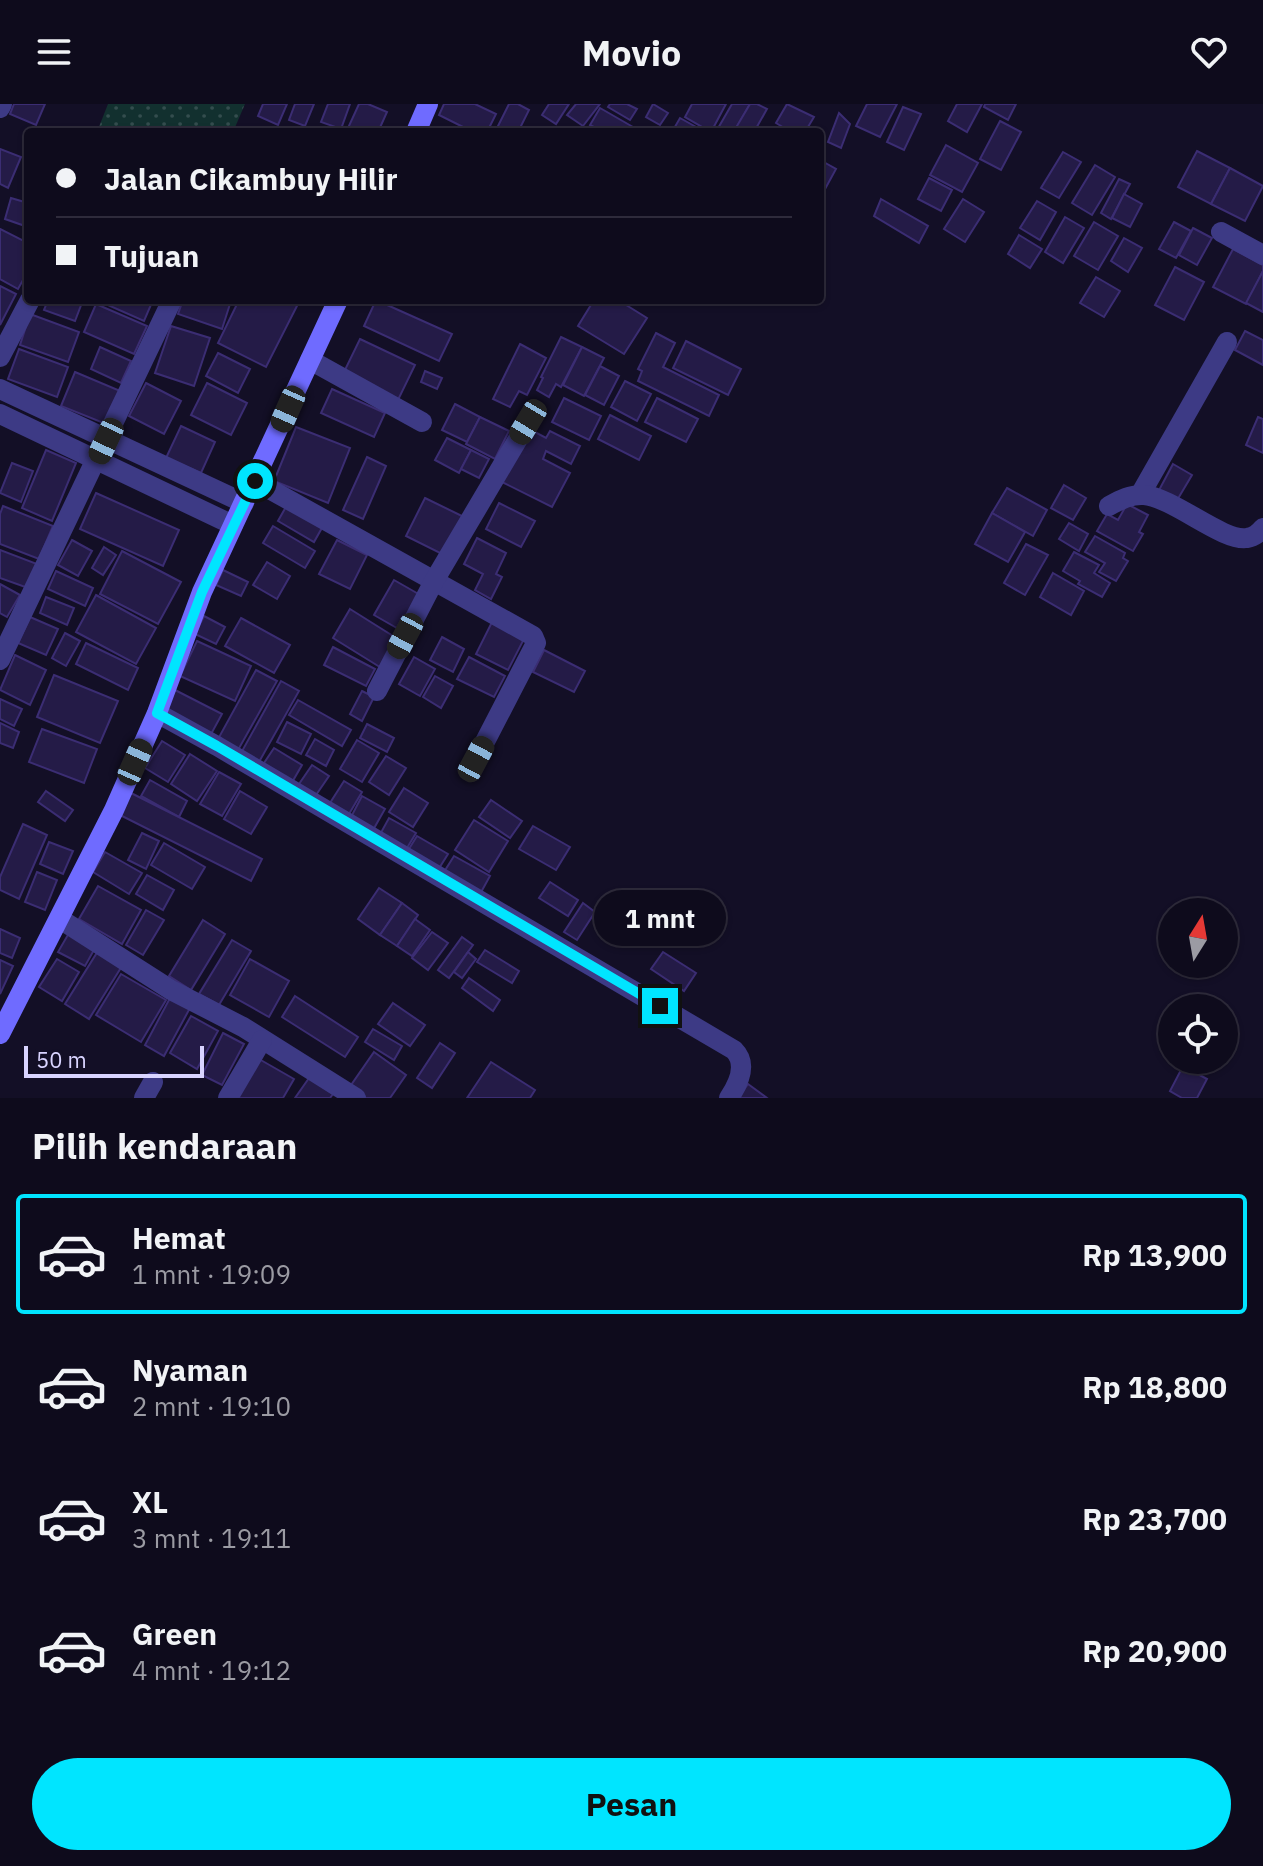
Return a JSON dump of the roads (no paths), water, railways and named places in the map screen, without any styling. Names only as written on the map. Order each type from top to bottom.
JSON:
[{"type":"street","points":[[418,128],[428,104]]},
{"type":"street","points":[[1221,232],[1263,255]]},
{"type":"street","points":[[0,357],[28,304]]},
{"type":"street","points":[[0,660],[170,304]]},
{"type":"street","points":[[1,1031],[60,919],[157,713],[202,592],[336,304]]},
{"type":"street","points":[[1140,495],[1227,342]]},
{"type":"street","points":[[310,360],[422,422]]},
{"type":"street","points":[[0,389],[244,503]]},
{"type":"street","points":[[0,414],[233,525]]},
{"type":"street","points":[[377,691],[434,581],[528,422]]},
{"type":"street","points":[[255,481],[524,629],[536,643],[476,759]]},
{"type":"street","points":[[1109,506],[1128,496],[1140,495],[1185,511],[1233,537],[1246,539],[1263,528]]},
{"type":"street","points":[[157,713],[734,1050],[742,1057],[743,1067],[729,1098]]},
{"type":"street","points":[[60,919],[171,990],[237,1024],[356,1098]]},
{"type":"street","points":[[228,1098],[262,1040]]}]
